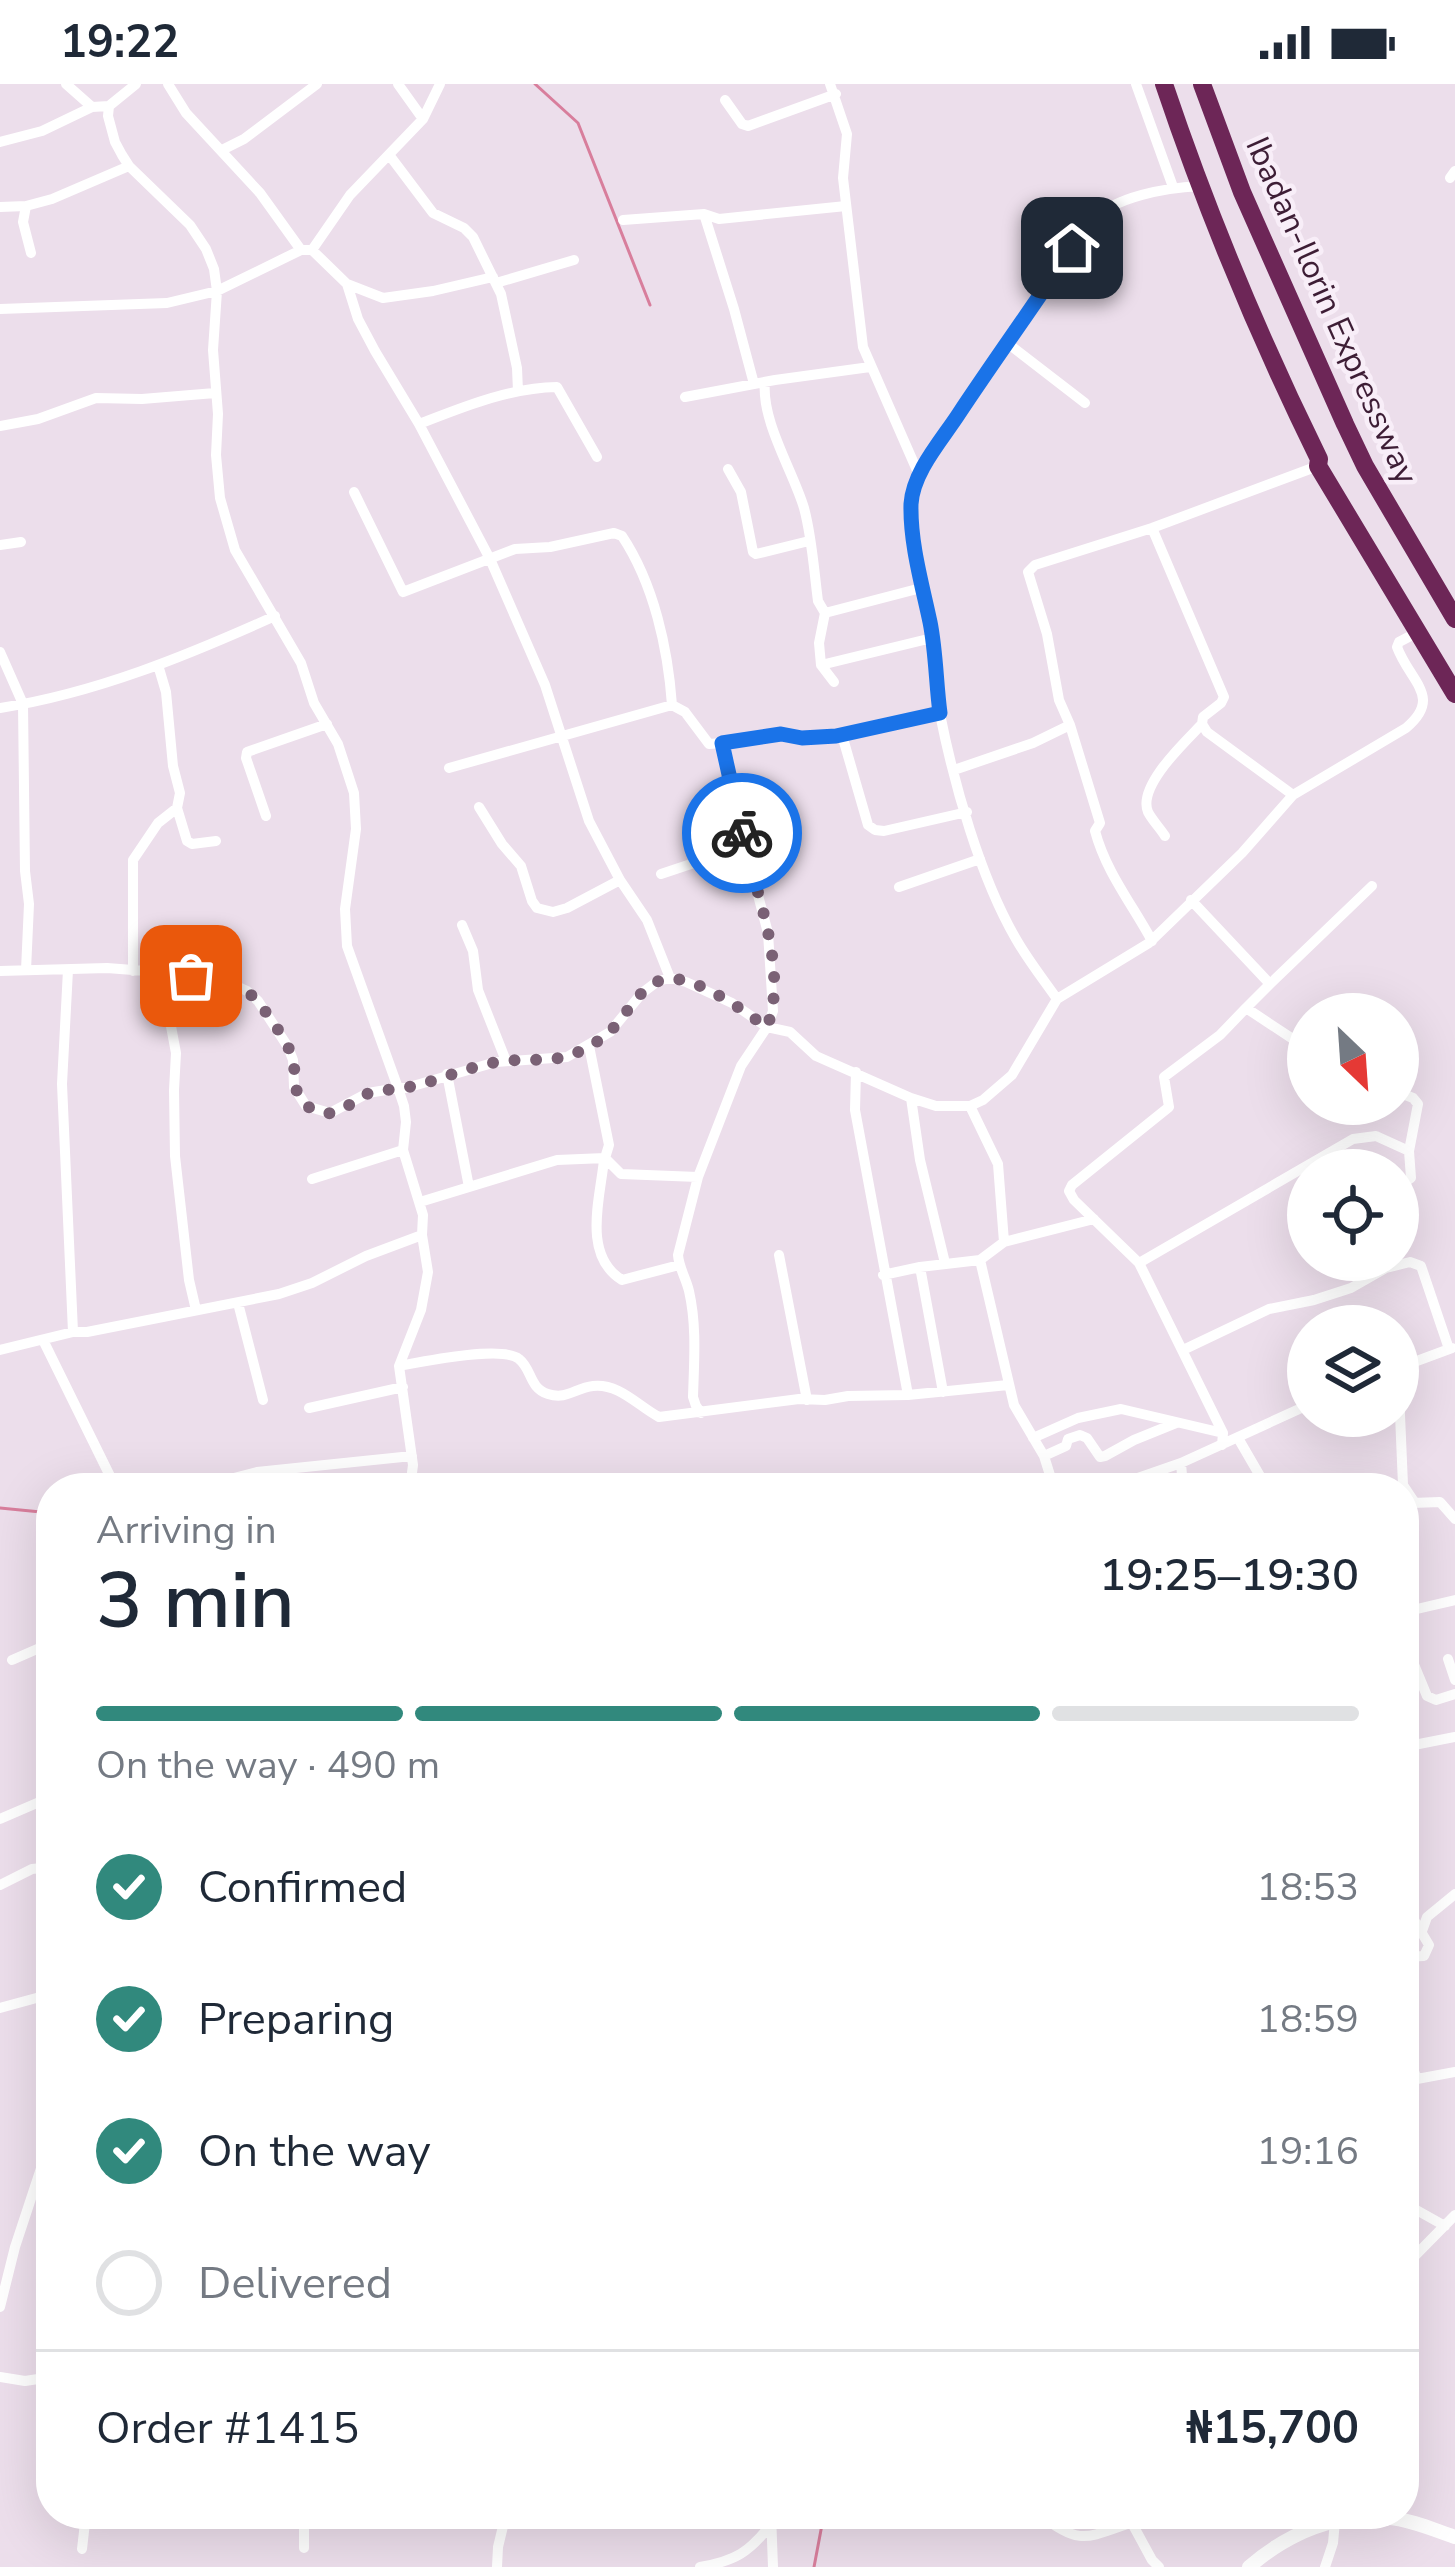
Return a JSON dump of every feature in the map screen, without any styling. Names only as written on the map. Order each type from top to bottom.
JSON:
[{"type":"highway","name":"Ibadan-Ilorin Expressway","points":[[1164,84],[1200,186],[1255,322],[1319,459],[1318,466],[1455,694]]},
{"type":"highway","name":"Ibadan-Ilorin Expressway","points":[[1202,84],[1242,192],[1335,404],[1365,466],[1452,606]]},
{"type":"street","points":[[66,84],[92,107]]},
{"type":"street","points":[[0,142],[42,131],[92,107],[110,106],[136,84]]},
{"type":"street","points":[[168,84],[187,113],[307,250],[347,284],[383,298],[495,280],[574,260]]},
{"type":"street","points":[[223,150],[317,84]]},
{"type":"street","points":[[398,84],[423,119]]},
{"type":"street","points":[[0,309],[167,303],[217,291],[307,250],[350,195],[423,119],[440,84]]},
{"type":"street","points":[[1136,84],[1173,188]]},
{"type":"street","points":[[724,100],[748,126],[833,89],[847,134],[843,178],[859,330],[870,367],[919,476]]},
{"type":"street","points":[[110,106],[115,142],[129,166],[190,225],[214,268],[220,498],[235,550],[301,663],[314,703],[338,744],[356,811],[345,909],[347,946],[404,1106],[403,1150],[423,1215],[428,1271],[427,1288],[399,1366],[411,1473]]},
{"type":"street","points":[[390,156],[433,213],[469,232],[495,280],[517,368],[518,392]]},
{"type":"street","points":[[0,208],[52,199],[129,166]]},
{"type":"street","points":[[1057,999],[1013,934],[980,860],[940,713],[911,504],[919,476],[1090,221],[1100,212],[1173,188],[1200,186]]},
{"type":"street","points":[[26,206],[23,222],[32,253]]},
{"type":"street","points":[[623,220],[704,214],[719,219],[846,206]]},
{"type":"street","points":[[704,214],[781,452],[805,511],[818,602],[825,613],[818,643],[821,664],[834,682]]},
{"type":"street","points":[[347,284],[358,319],[386,373],[490,559],[545,685],[589,821],[647,920],[670,979]]},
{"type":"street","points":[[1006,342],[1085,403]]},
{"type":"street","points":[[685,397],[870,367]]},
{"type":"street","points":[[418,424],[481,400],[557,387],[597,457]]},
{"type":"street","points":[[0,426],[38,419],[96,398],[215,393]]},
{"type":"street","points":[[1152,941],[1101,852],[1095,831],[1100,823],[1070,724],[1058,700],[1047,634],[1028,572],[1035,565],[1318,466]]},
{"type":"street","points":[[728,469],[742,493],[753,552],[809,541]]},
{"type":"street","points":[[354,492],[403,592],[515,549],[550,548],[614,533],[622,536],[654,606],[670,673],[672,705]]},
{"type":"street","points":[[1151,528],[1224,697],[1167,761],[1147,799],[1146,809],[1166,836]]},
{"type":"street","points":[[0,545],[21,542]]},
{"type":"street","points":[[825,613],[921,588]]},
{"type":"street","points":[[0,707],[84,690],[275,616]]},
{"type":"street","points":[[0,971],[107,968],[232,984],[258,1001],[288,1047],[294,1087],[306,1106],[331,1113],[368,1093],[406,1088],[447,1074],[506,1061],[567,1057],[610,1032],[642,993],[670,979],[732,1003],[767,1027],[790,1032],[817,1056],[911,1098],[936,1106],[970,1106],[1012,1075],[1057,999],[1152,941],[1242,853],[1293,795],[1420,716],[1424,696],[1397,647],[1418,632]]},
{"type":"street","points":[[821,664],[932,638]]},
{"type":"street","points":[[0,652],[23,704],[26,970]]},
{"type":"street","points":[[158,665],[180,793],[177,808],[187,841],[215,841]]},
{"type":"street","points":[[449,768],[672,705],[685,712],[709,744],[781,734],[802,738],[842,735],[940,713]]},
{"type":"street","points":[[266,816],[247,752],[327,724]]},
{"type":"street","points":[[954,770],[1033,743],[1070,724]]},
{"type":"street","points":[[1202,724],[1293,795]]},
{"type":"street","points":[[842,735],[868,825],[874,830],[967,812]]},
{"type":"street","points":[[701,1412],[693,1397],[692,1304],[678,1255],[698,1177],[741,1066],[767,1027],[774,1002],[771,949],[722,743]]},
{"type":"street","points":[[479,806],[521,866],[537,908],[553,912],[567,908],[620,880]]},
{"type":"street","points":[[133,971],[133,860],[158,824],[177,808]]},
{"type":"street","points":[[661,874],[745,846]]},
{"type":"street","points":[[899,887],[980,860]]},
{"type":"street","points":[[1223,1439],[1138,1263],[1074,1200],[1070,1190],[1169,1107],[1164,1077],[1220,1035],[1372,886]]},
{"type":"street","points":[[1191,900],[1270,984]]},
{"type":"street","points":[[462,926],[473,951],[478,990],[506,1061]]},
{"type":"street","points":[[68,970],[62,1084],[74,1332]]},
{"type":"street","points":[[172,973],[175,1156],[196,1310]]},
{"type":"street","points":[[1246,1008],[1287,1035]]},
{"type":"street","points":[[590,1046],[609,1145],[595,1208],[601,1258],[622,1280],[679,1265]]},
{"type":"street","points":[[856,1072],[855,1110],[908,1395]]},
{"type":"street","points":[[447,1074],[469,1187]]},
{"type":"street","points":[[911,1098],[920,1160],[945,1263]]},
{"type":"street","points":[[970,1106],[998,1164],[1004,1242]]},
{"type":"street","points":[[1335,1149],[1362,1136],[1376,1136],[1405,1149]]},
{"type":"street","points":[[312,1179],[403,1150]]},
{"type":"street","points":[[420,1202],[557,1160],[605,1159],[621,1174],[698,1177]]},
{"type":"street","points":[[1138,1263],[1287,1176]]},
{"type":"street","points":[[884,1275],[980,1260],[1004,1242],[1094,1219]]},
{"type":"street","points":[[0,1350],[279,1294],[422,1235]]},
{"type":"street","points":[[779,1255],[807,1400]]},
{"type":"street","points":[[980,1260],[1008,1385],[1049,1473]]},
{"type":"street","points":[[1419,1265],[1452,1348],[1419,1360]]},
{"type":"street","points":[[920,1267],[943,1392]]},
{"type":"street","points":[[1183,1350],[1269,1310],[1314,1300],[1360,1281]]},
{"type":"street","points":[[238,1303],[263,1400]]},
{"type":"street","points":[[44,1340],[109,1473]]},
{"type":"street","points":[[399,1366],[457,1356],[509,1355],[521,1359],[539,1390],[552,1396],[592,1386],[612,1388],[659,1417],[848,1396],[1008,1385]]},
{"type":"street","points":[[309,1408],[403,1387]]},
{"type":"street","points":[[1033,1438],[1078,1418],[1121,1409],[1180,1422],[1223,1439],[1238,1438],[1287,1415]]},
{"type":"street","points":[[1044,1456],[1080,1435],[1100,1457],[1105,1456],[1180,1422]]},
{"type":"street","points":[[1401,1437],[1402,1473]]},
{"type":"street","points":[[1238,1438],[1259,1473]]},
{"type":"street","points":[[1152,1473],[1223,1439]]},
{"type":"street","points":[[253,1473],[412,1456]]},
{"type":"street","points":[[1181,1463],[1182,1473]]},
{"type":"street","points":[[1419,1503],[1440,1502],[1455,1519]]},
{"type":"street","points":[[1419,1608],[1455,1600]]},
{"type":"street","points":[[12,1660],[36,1650]]},
{"type":"street","points":[[1448,1659],[1455,1680]]},
{"type":"street","points":[[1419,1676],[1427,1696],[1436,1700],[1455,1694]]},
{"type":"street","points":[[1419,1745],[1455,1737]]},
{"type":"street","points":[[0,1819],[36,1803]]},
{"type":"street","points":[[0,1885],[36,1869]]},
{"type":"street","points":[[1422,1931],[1427,1917],[1455,1894]]},
{"type":"street","points":[[1419,1926],[1429,1946],[1419,1956]]},
{"type":"street","points":[[0,2008],[36,1998]]},
{"type":"street","points":[[1419,2079],[1455,2072]]},
{"type":"street","points":[[0,2306],[36,2183]]},
{"type":"street","points":[[1419,2211],[1445,2226]]},
{"type":"street","points":[[1419,2252],[1455,2215]]},
{"type":"street","points":[[0,2377],[36,2379]]},
{"type":"street","points":[[1419,2524],[1454,2534]]},
{"type":"street","points":[[82,2549],[84,2529]]},
{"type":"street","points":[[304,2529],[304,2548]]},
{"type":"street","points":[[496,2567],[502,2529]]},
{"type":"street","points":[[700,2567],[723,2563],[754,2547],[765,2529]]},
{"type":"street","points":[[771,2529],[773,2567]]},
{"type":"street","points":[[1062,2529],[1074,2537],[1089,2538],[1107,2529]]},
{"type":"street","points":[[1136,2529],[1159,2567]]},
{"type":"street","points":[[1249,2567],[1273,2546],[1310,2529]]},
{"type":"street","points":[[1325,2567],[1334,2529]]},
{"type":"waterway","points":[[535,84],[578,123],[650,305]]},
{"type":"waterway","points":[[0,1508],[36,1512]]},
{"type":"waterway","points":[[814,2567],[821,2529]]},
{"type":"way so far","points":[[191,976],[232,984],[258,1001],[288,1047],[298,1096],[321,1113],[340,1111],[368,1093],[406,1088],[496,1062],[567,1057],[610,1032],[642,993],[670,979],[732,1003],[767,1027],[774,1002],[771,949],[742,833]]},
{"type":"route","points":[[742,833],[722,743],[781,734],[836,736],[940,713],[911,504],[914,488],[1003,346],[1072,248]]}]
